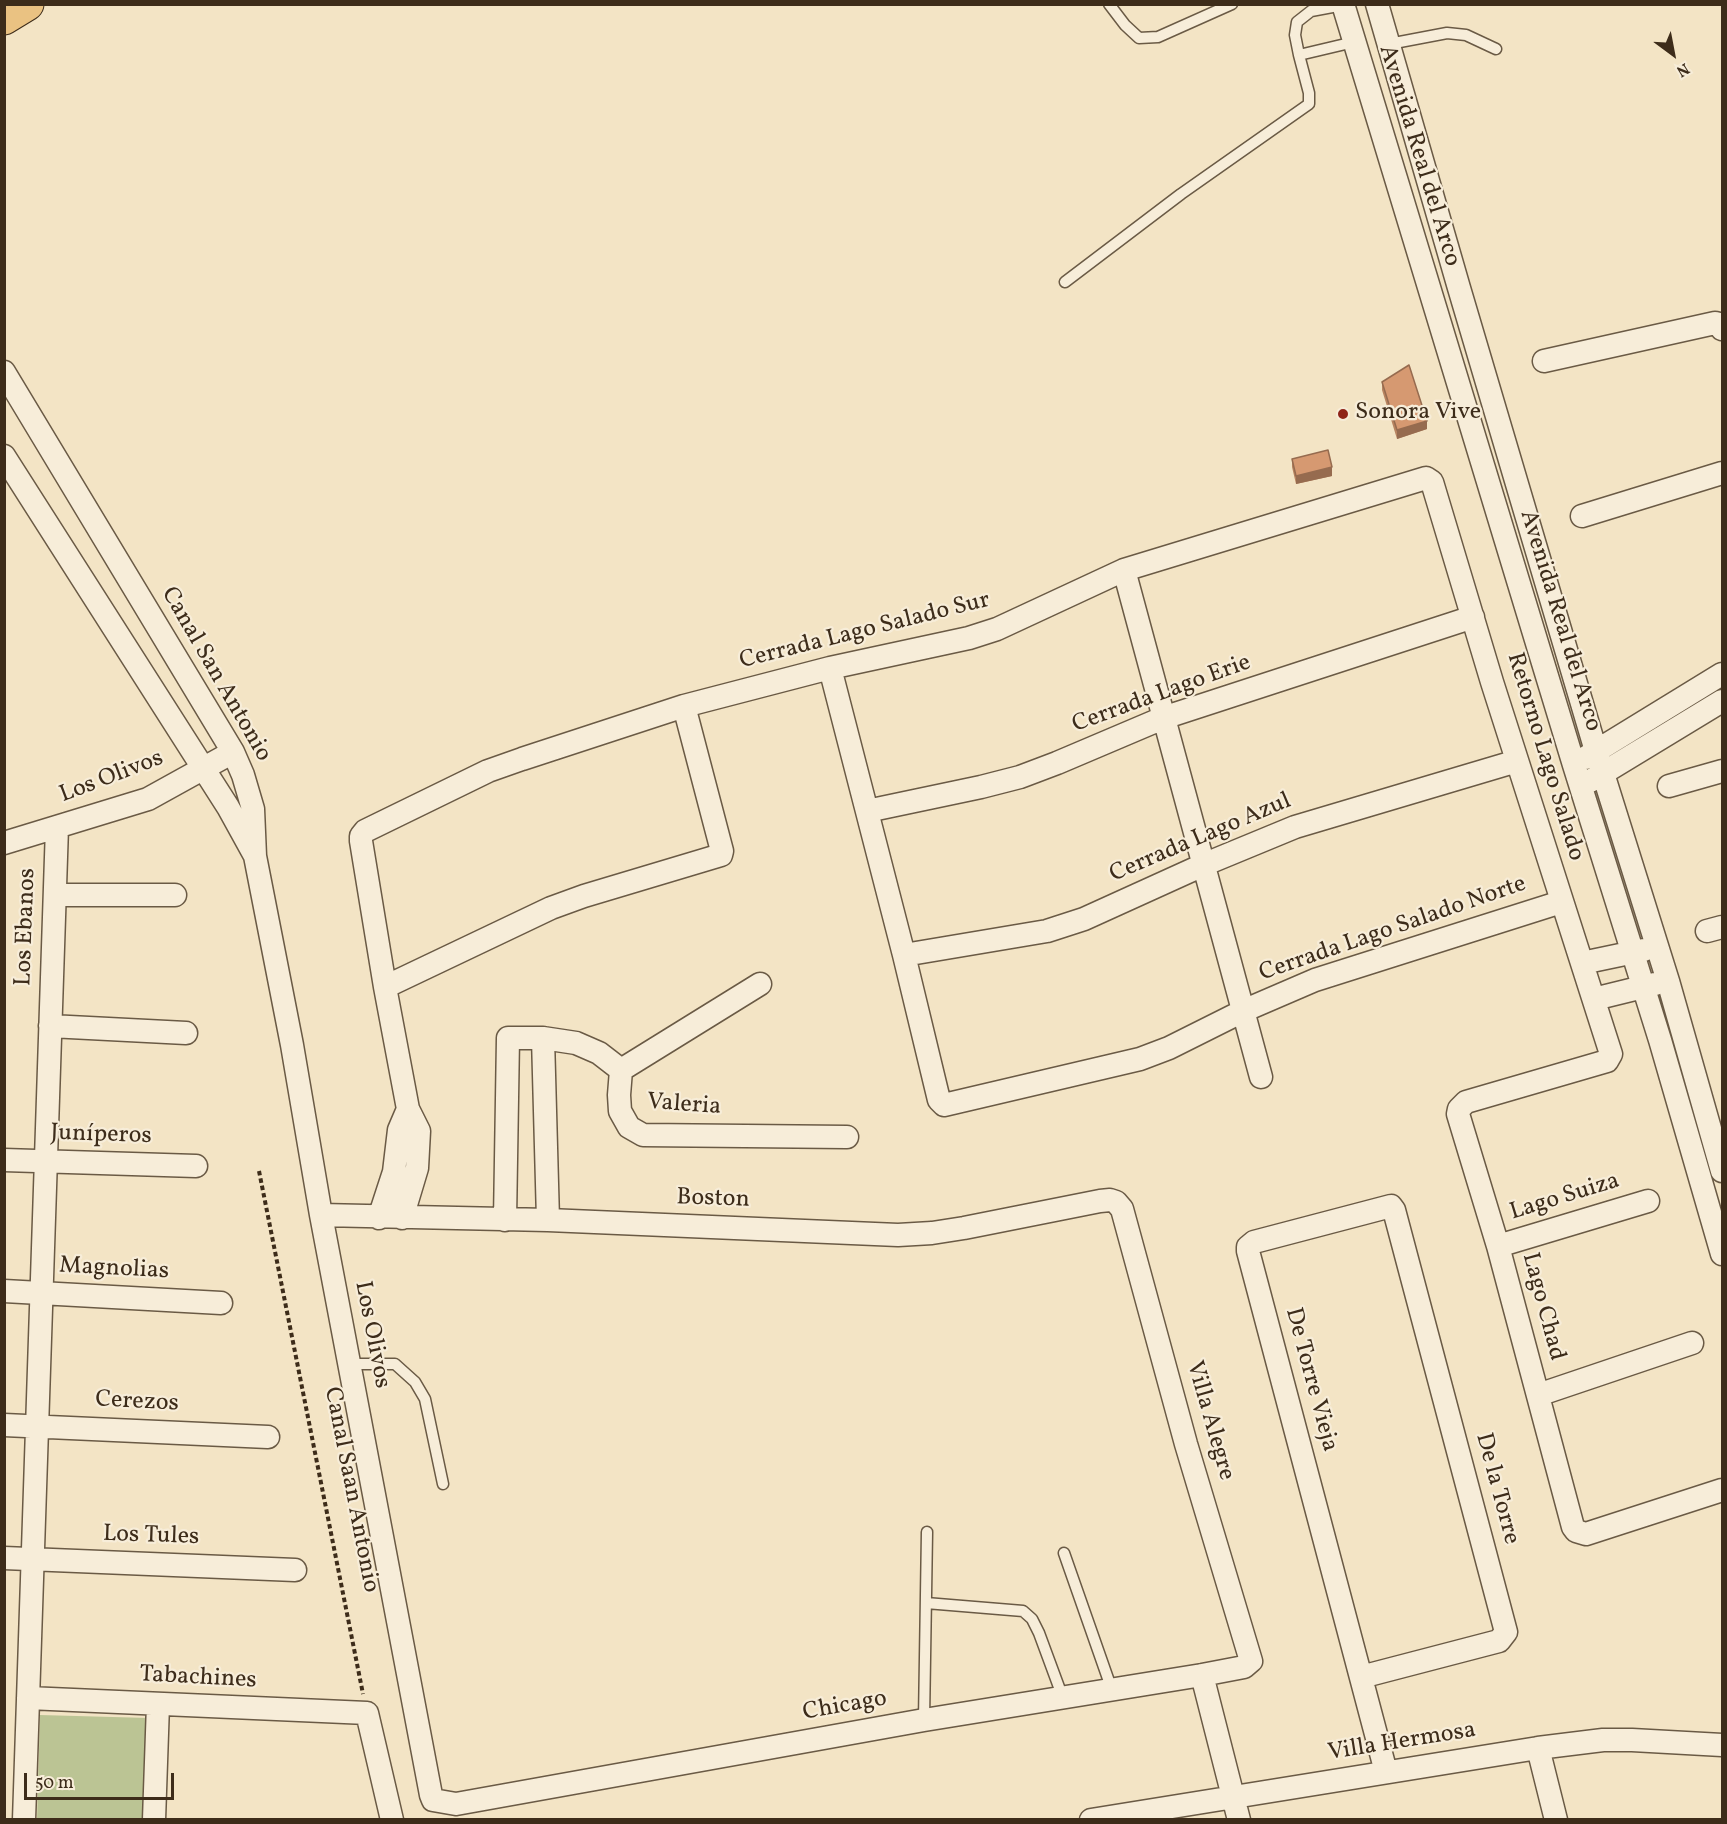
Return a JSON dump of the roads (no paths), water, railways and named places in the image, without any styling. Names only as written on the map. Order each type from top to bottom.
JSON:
[{"type":"main road","points":[[4,18],[27,4]]},
{"type":"street","name":"Avenida Real del Arco","points":[[1377,4],[1596,751],[1668,981],[1722,1171]]},
{"type":"street","name":"Avenida Real del Arco","points":[[1343,5],[1660,1040],[1722,1254]]},
{"type":"street","points":[[1432,296],[1459,288]]},
{"type":"street","points":[[1544,362],[1715,323],[1719,324],[1722,329]]},
{"type":"street","name":"Canal San Antonio","points":[[4,372],[233,752],[243,775],[253,809],[255,856]]},
{"type":"street","points":[[4,456],[228,807],[255,856]]},
{"type":"street","points":[[1582,516],[1722,473]]},
{"type":"street","name":"Cerrada Lago Salado Sur","points":[[386,987],[361,841],[361,836],[365,831],[488,771],[684,706],[830,668],[969,638],[997,629],[1124,570],[1426,478]]},
{"type":"street","name":"Retorno Lago Salado","points":[[1426,478],[1432,482],[1561,902],[1611,1054]]},
{"type":"street","points":[[1124,570],[1261,1077]]},
{"type":"street","name":"Cerrada Lago Erie","points":[[867,811],[1020,777],[1163,718],[1473,617]]},
{"type":"street","points":[[830,668],[904,955]]},
{"type":"street","points":[[1574,765],[1722,674]]},
{"type":"street","points":[[1581,787],[1722,701]]},
{"type":"street","points":[[402,1218],[418,1160],[419,1131],[408,1109],[386,987],[551,908],[721,855],[722,851],[684,706]]},
{"type":"street","name":"Los Olivos","points":[[4,843],[148,799],[233,752]]},
{"type":"street","name":"Cerrada Lago Azul","points":[[904,955],[1056,928],[1084,920],[1203,865],[1295,827],[1517,761]]},
{"type":"street","points":[[1669,786],[1722,771]]},
{"type":"street","name":"Los Ebanos","points":[[24,1820],[57,827]]},
{"type":"street","name":"Los Olivos","points":[[255,856],[431,1795],[435,1801],[459,1812]]},
{"type":"street","points":[[55,895],[175,895]]},
{"type":"street","name":"Cerrada Lago Salado Norte","points":[[904,955],[939,1100],[941,1104],[948,1106],[1140,1059],[1169,1048],[1243,1011],[1315,980],[1561,902]]},
{"type":"street","points":[[1582,963],[1657,947]]},
{"type":"street","points":[[1594,999],[1668,981]]},
{"type":"street","points":[[621,1070],[760,984]]},
{"type":"street","points":[[50,1026],[186,1033]]},
{"type":"street","name":"Valeria","points":[[505,1220],[508,1038],[543,1038],[576,1043],[599,1053],[621,1070],[620,1111],[629,1126],[643,1135],[847,1137]]},
{"type":"street","points":[[543,1038],[548,1220]]},
{"type":"street","name":"Lago Chad","points":[[1611,1054],[1607,1061],[1466,1102],[1459,1109],[1458,1114],[1498,1246],[1573,1527],[1580,1534],[1586,1534],[1722,1490]]},
{"type":"street","points":[[379,1218],[394,1172],[399,1131],[408,1109]]},
{"type":"street","name":"Juníperos","points":[[4,1160],[196,1166]]},
{"type":"street","name":"Boston","points":[[321,1215],[548,1220],[898,1235],[932,1233],[1100,1201]]},
{"type":"street","name":"Villa Alegre","points":[[1100,1201],[1116,1202],[1122,1209],[1186,1444],[1252,1659],[1250,1664],[1244,1667]]},
{"type":"street","name":"Lago Suiza","points":[[1498,1246],[1648,1201]]},
{"type":"street","name":"De Torre Vieja","points":[[1361,1677],[1248,1247],[1254,1242],[1388,1206],[1394,1210]]},
{"type":"street","name":"De la Torre","points":[[1361,1677],[1499,1641],[1506,1632],[1394,1210]]},
{"type":"street","name":"Magnolias","points":[[4,1291],[221,1303]]},
{"type":"street","points":[[1538,1395],[1692,1343]]},
{"type":"street","name":"Cerezos","points":[[4,1425],[268,1437]]},
{"type":"street","name":"Los Tules","points":[[4,1558],[295,1570]]},
{"type":"street","name":"Chicago","points":[[459,1812],[924,1720],[1244,1667]]},
{"type":"street","points":[[1202,1675],[1239,1820]]},
{"type":"street","points":[[1361,1677],[1386,1772]]},
{"type":"street","name":"Tabachines","points":[[28,1698],[367,1713],[392,1820]]},
{"type":"street","points":[[154,1820],[158,1704]]},
{"type":"street","name":"Villa Hermosa","points":[[1091,1820],[1538,1748],[1617,1740],[1722,1745]]},
{"type":"street","points":[[1538,1748],[1556,1820]]},
{"type":"lane","points":[[1109,4],[1125,25],[1139,38],[1158,37],[1232,4]]},
{"type":"lane","points":[[1065,282],[1181,194],[1309,104],[1309,93],[1295,35],[1297,22],[1311,11],[1343,5]]},
{"type":"lane","points":[[1389,44],[1447,33],[1467,35],[1496,49]]},
{"type":"lane","points":[[1299,55],[1354,42]]},
{"type":"lane","points":[[349,1364],[395,1364],[415,1382],[425,1399],[443,1484]]},
{"type":"lane","points":[[924,1720],[927,1532]]},
{"type":"lane","points":[[1064,1553],[1112,1690]]},
{"type":"lane","points":[[926,1603],[1023,1611],[1032,1619],[1039,1633],[1063,1698]]},
{"type":"place","name":"Sonora Vive","points":[[1343,414]]}]
